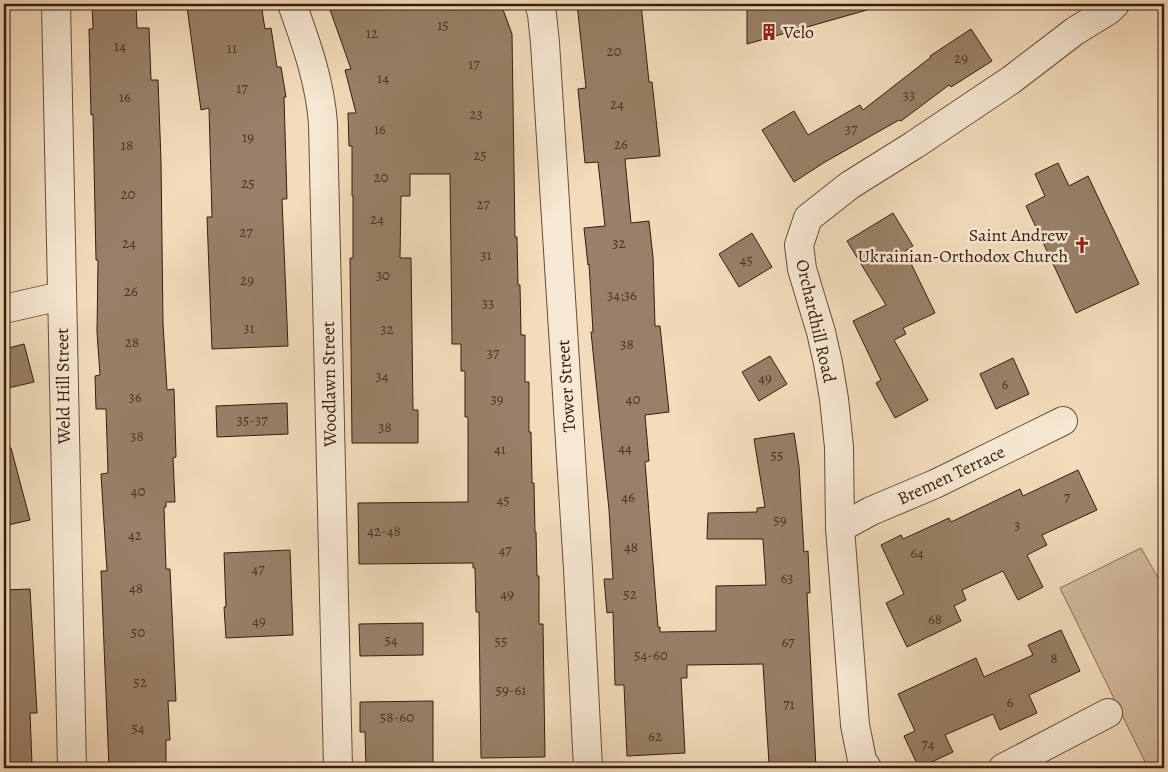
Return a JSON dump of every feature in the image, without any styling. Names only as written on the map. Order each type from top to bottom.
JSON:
[{"type":"street","name":"Weld Hill Street","points":[[56,4],[72,768]]},
{"type":"street","name":"Woodlawn Street","points":[[292,4],[318,85],[323,124],[338,768]]},
{"type":"street","name":"Tower Street","points":[[539,4],[545,43],[578,570],[588,768]]},
{"type":"street","name":"Orchardhill Road","points":[[867,768],[862,760],[855,725],[840,528],[839,447],[834,399],[821,332],[802,269],[799,245],[808,218],[850,185],[914,145],[1002,85],[1115,4]]},
{"type":"street","points":[[4,309],[61,296]]},
{"type":"street","name":"Bremen Terrace","points":[[840,528],[871,511],[935,484],[1063,422]]},
{"type":"street","points":[[1003,768],[1108,713]]},
{"type":"shaded area","points":[[1141,548],[1164,588],[1164,768],[1148,768],[1060,588]]},
{"type":"building","points":[[92,4],[136,4],[137,28],[149,28],[151,80],[158,80],[163,324],[167,390],[174,389],[176,457],[173,458],[175,502],[166,502],[166,507],[164,507],[166,569],[170,569],[176,701],[168,701],[170,740],[166,740],[166,768],[109,768],[101,571],[107,571],[101,474],[108,473],[106,409],[96,409],[95,376],[100,375],[97,332],[98,260],[96,260],[89,29],[93,29]]},
{"type":"building","points":[[208,4],[261,4],[265,29],[271,28],[277,67],[281,67],[286,97],[284,97],[287,199],[282,199],[288,346],[212,349],[207,217],[212,217],[209,108],[201,110],[187,7]]},
{"type":"building","points":[[328,4],[501,4],[512,34],[515,237],[517,237],[518,285],[520,285],[521,335],[525,335],[525,382],[529,382],[529,432],[531,432],[532,483],[534,483],[537,576],[539,576],[539,624],[543,624],[545,757],[481,758],[479,612],[476,612],[475,568],[473,568],[473,563],[359,564],[358,503],[468,502],[468,417],[465,417],[465,371],[461,371],[461,344],[452,344],[450,174],[410,174],[410,196],[401,196],[400,258],[411,258],[413,410],[418,410],[418,443],[352,443],[350,258],[353,258],[353,196],[352,146],[349,146],[348,113],[356,113],[345,70],[351,69]]},
{"type":"building","points":[[577,4],[641,4],[649,82],[652,82],[660,156],[625,159],[631,223],[649,221],[653,257],[655,326],[660,326],[669,412],[645,415],[649,461],[645,462],[658,627],[660,627],[660,632],[716,631],[716,586],[766,585],[763,539],[707,539],[708,513],[757,512],[757,508],[765,507],[754,439],[794,433],[799,466],[804,552],[808,551],[810,593],[807,593],[816,768],[779,768],[779,764],[769,764],[763,664],[687,665],[687,678],[681,678],[685,753],[627,756],[624,685],[615,685],[613,612],[607,613],[604,579],[613,579],[609,510],[591,332],[593,332],[589,264],[584,228],[605,226],[598,162],[585,163],[578,89],[586,88]]},
{"type":"building","name":"Velo","points":[[747,4],[866,4],[867,10],[747,44]]},
{"type":"building","points":[[971,29],[992,61],[951,87],[949,85],[901,121],[899,120],[825,162],[794,182],[762,130],[794,111],[808,135],[860,105],[863,110],[930,56]]},
{"type":"building","name":"Saint Andrew Ukrainian-Orthodox Church","points":[[1058,163],[1069,186],[1088,176],[1139,284],[1076,313],[1026,206],[1045,196],[1035,174]]},
{"type":"building","points":[[893,213],[913,246],[905,251],[935,313],[903,328],[906,334],[894,340],[928,400],[895,418],[876,383],[881,380],[853,321],[886,305],[847,241]]},
{"type":"building","points":[[752,233],[772,267],[739,287],[719,254]]},
{"type":"building","points":[[24,344],[34,382],[4,389],[4,349]]},
{"type":"building","points":[[770,356],[787,384],[759,401],[742,372]]},
{"type":"building","points":[[1013,358],[1029,394],[996,409],[980,374]]},
{"type":"building","points":[[287,403],[288,434],[217,437],[216,406]]},
{"type":"building","points":[[11,448],[30,520],[4,526],[4,449]]},
{"type":"building","points":[[1078,470],[1097,510],[1042,535],[1047,545],[1027,555],[1043,587],[1018,600],[1003,571],[962,590],[966,600],[954,606],[961,621],[907,647],[886,603],[904,594],[881,545],[901,535],[903,539],[949,518],[951,522],[1020,489],[1023,496]]},
{"type":"building","points":[[290,550],[293,635],[226,638],[224,553]]},
{"type":"building","points":[[30,589],[37,713],[30,713],[32,764],[4,765],[4,590]]},
{"type":"building","points":[[423,623],[423,655],[360,656],[359,624]]},
{"type":"building","points":[[1061,630],[1080,671],[1029,695],[1037,713],[1000,730],[993,714],[945,735],[953,752],[919,768],[904,736],[915,731],[898,694],[976,658],[984,677],[1033,655],[1028,645]]},
{"type":"building","points":[[433,701],[433,768],[366,768],[365,732],[360,732],[360,702]]},
{"type":"place","name":"Velo","points":[[769,32]]},
{"type":"place","name":"Saint Andrew Ukrainian-Orthodox Church","points":[[1082,245]]}]
